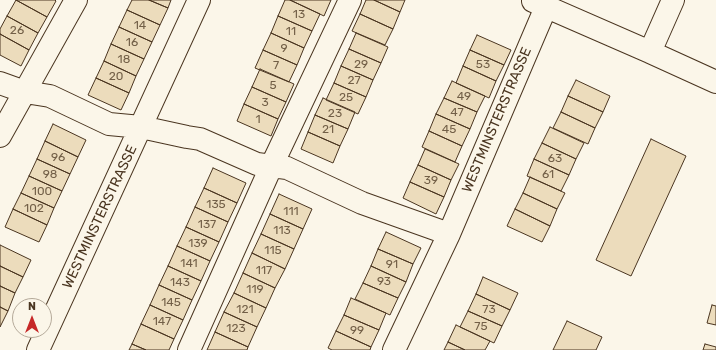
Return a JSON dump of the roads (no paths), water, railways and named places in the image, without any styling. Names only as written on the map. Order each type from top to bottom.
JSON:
[{"type":"street","points":[[0,136],[76,0]]},
{"type":"street","name":"WESTMINSTERSTRASSE","points":[[38,350],[199,0]]},
{"type":"street","points":[[189,350],[271,167],[350,0]]},
{"type":"street","points":[[650,52],[673,0]]},
{"type":"street","points":[[539,3],[716,82]]},
{"type":"street","name":"WESTMINSTERSTRASSE","points":[[394,350],[448,234],[539,3]]},
{"type":"street","name":"WESTMINSTERSTRASSE","points":[[0,83],[25,92],[50,96],[109,124],[141,127],[200,139],[257,164],[287,168],[362,203],[448,234]]}]
